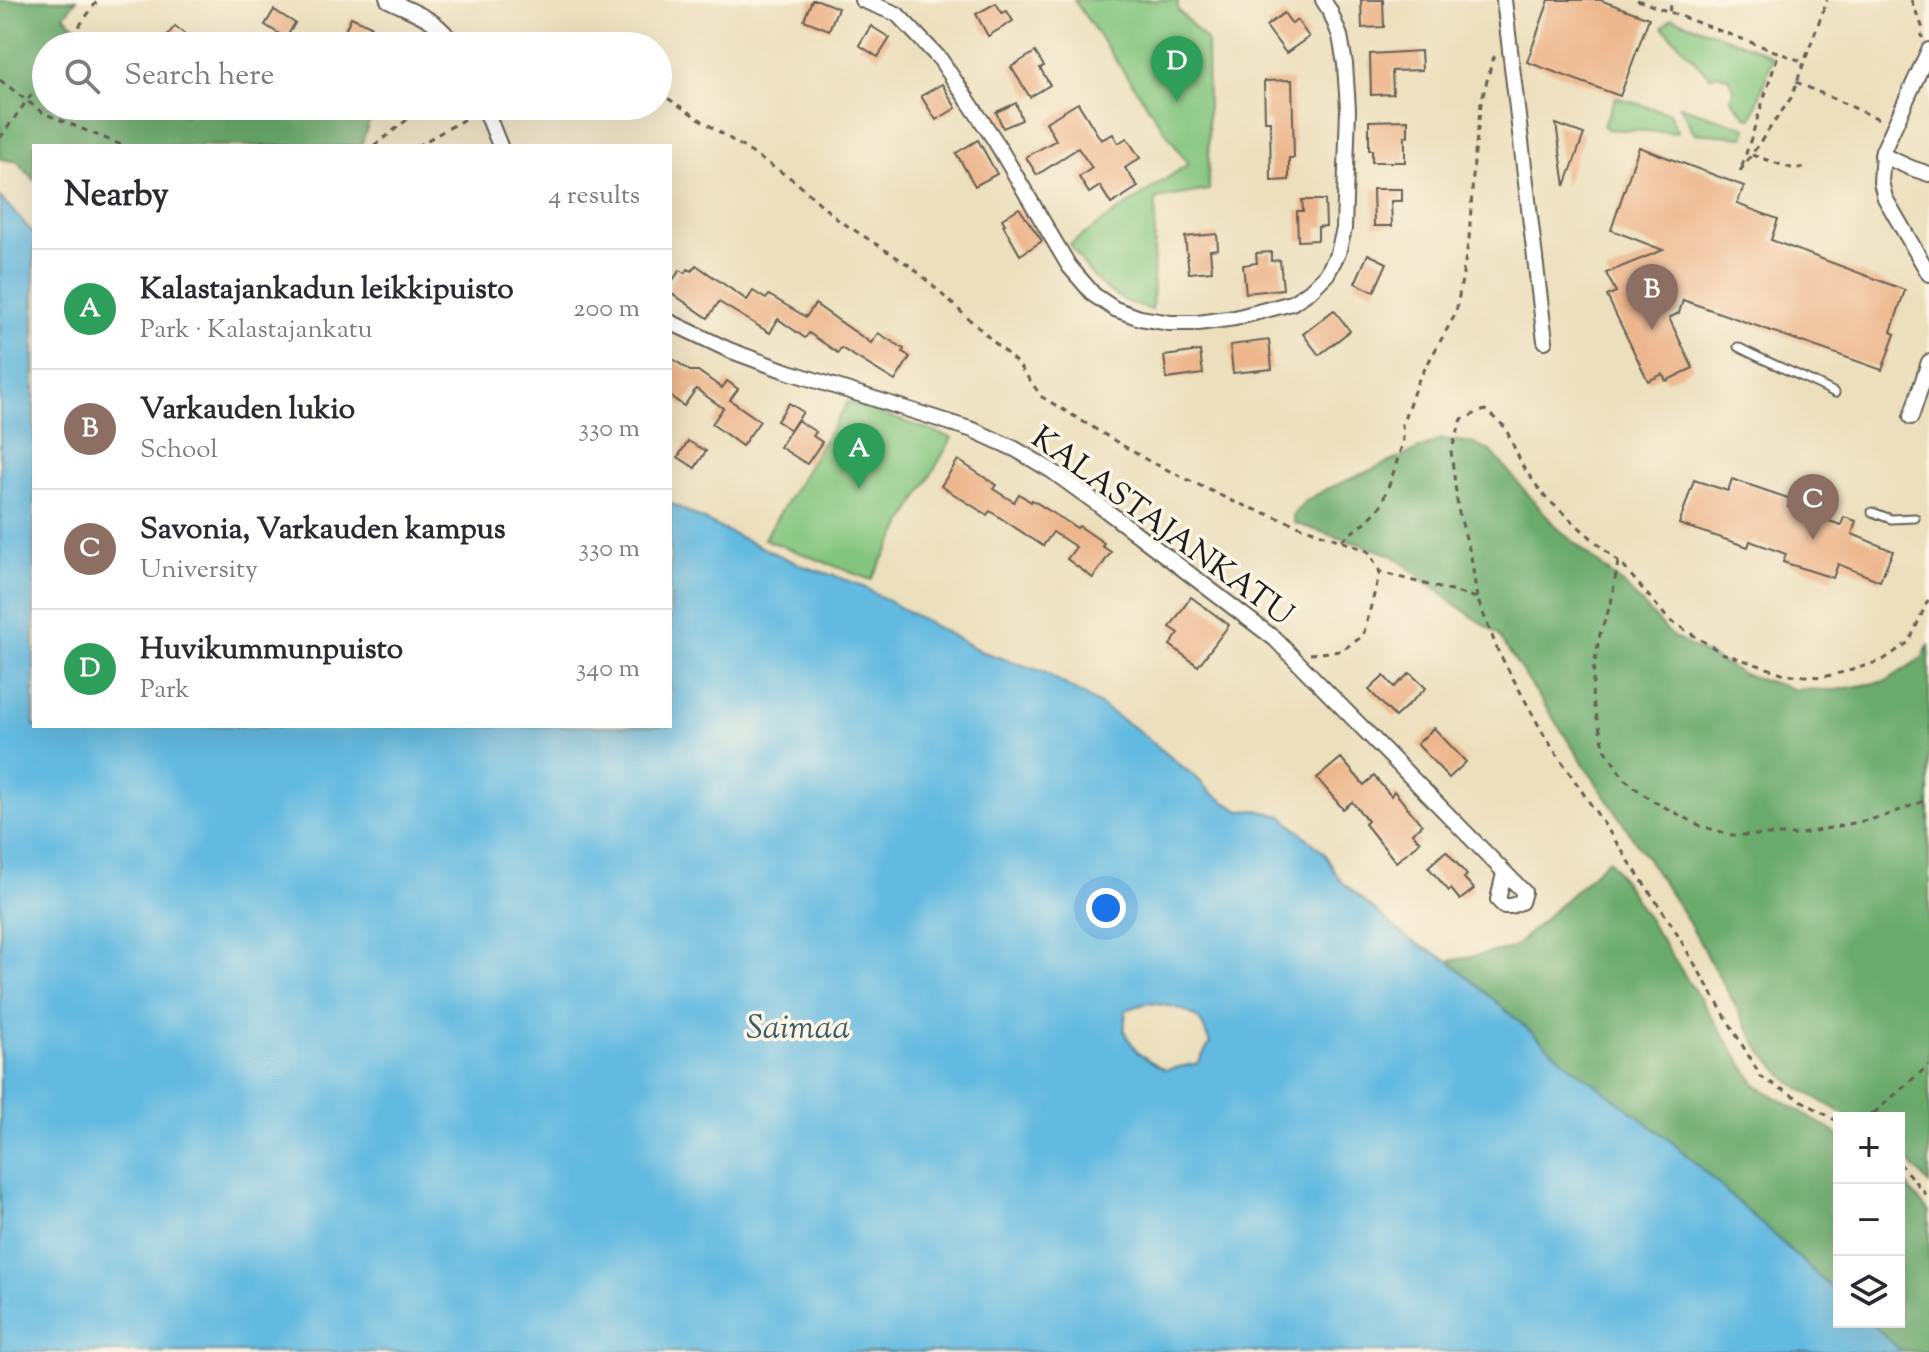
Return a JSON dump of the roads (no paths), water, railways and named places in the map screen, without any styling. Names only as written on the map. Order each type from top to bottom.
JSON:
[{"type":"street","points":[[388,0],[432,20],[445,32]]},
{"type":"street","points":[[862,0],[897,14],[940,59],[994,139],[1069,266],[1094,295],[1115,309],[1140,318],[1170,323],[1223,320],[1292,303],[1327,274],[1338,253],[1344,229],[1348,109],[1340,36],[1323,0]]},
{"type":"street","points":[[1504,0],[1545,341]]},
{"type":"street","points":[[1929,50],[1889,135],[1882,155],[1881,182],[1885,198],[1929,274]]},
{"type":"street","points":[[489,120],[499,144]]},
{"type":"street","points":[[1882,155],[1929,174]]},
{"type":"street","name":"KALASTAJANKATU","points":[[672,323],[729,350],[884,408],[973,430],[1015,449],[1052,471],[1275,639],[1504,873]]},
{"type":"street","points":[[1911,417],[1929,362]]},
{"type":"lane","points":[[1738,347],[1835,393]]},
{"type":"lane","points":[[1872,512],[1891,519],[1915,518]]},
{"type":"water","name":"Saimaa","points":[[0,197],[32,232],[32,728],[672,728],[672,504],[801,565],[859,585],[980,651],[1044,672],[1136,729],[1210,792],[1240,811],[1257,810],[1282,816],[1324,853],[1340,880],[1410,940],[1449,961],[1563,1060],[1672,1142],[1833,1290],[1833,1328],[1876,1328],[1902,1352],[0,1352]],"holes":[[[1147,1003],[1184,1010],[1202,1024],[1210,1043],[1198,1063],[1165,1070],[1138,1053],[1124,1031],[1126,1010]]]},
{"type":"place","name":"Huvikummunpuisto","points":[[1177,102]]},
{"type":"place","name":"Varkauden lukio","points":[[1652,330]]},
{"type":"place","name":"Kalastajankadun leikkipuisto","points":[[859,489]]},
{"type":"place","name":"Savonia, Varkauden kampus","points":[[1813,540]]}]
